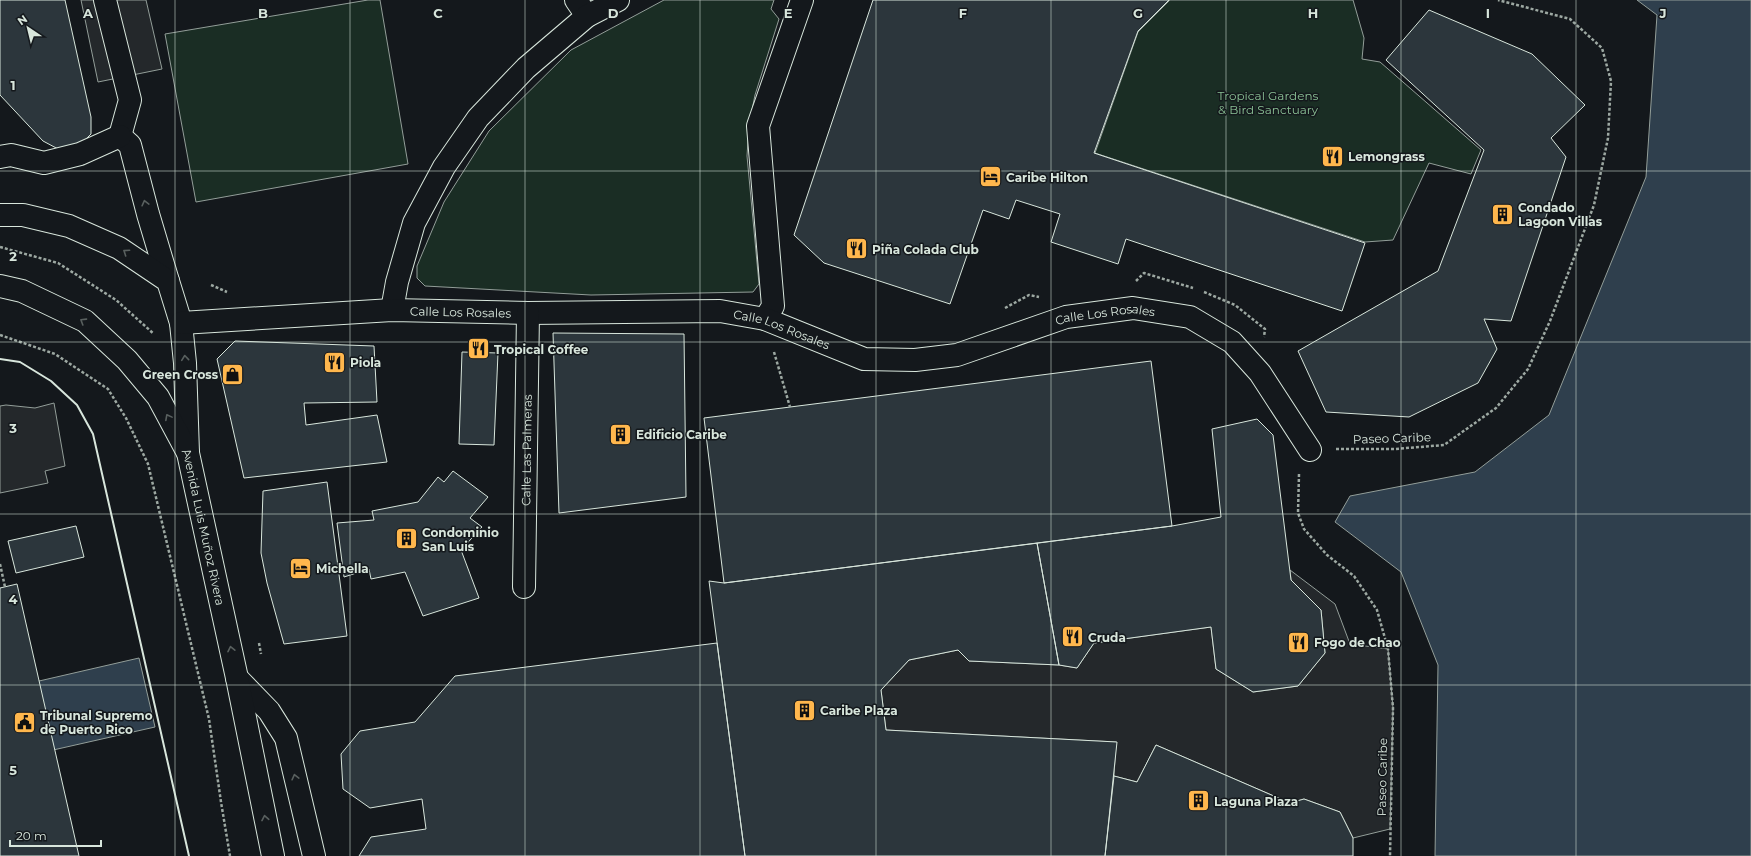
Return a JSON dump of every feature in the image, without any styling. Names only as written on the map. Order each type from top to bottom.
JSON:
[{"type":"street","points":[[105,0],[130,100],[120,136]]},
{"type":"street","points":[[392,310],[397,282],[414,223],[444,167],[478,118],[581,8],[618,0]]},
{"type":"street","points":[[765,319],[772,306],[758,126],[802,0]]},
{"type":"street","points":[[0,156],[11,155],[44,162],[80,154],[120,136]]},
{"type":"street","points":[[120,136],[130,146],[148,214],[181,323],[185,363],[188,453]]},
{"type":"street","points":[[0,215],[23,215],[69,226],[119,248],[168,281]]},
{"type":"street","name":"Avenida Luis Muñoz Rivera","points":[[0,286],[22,291],[85,321],[127,360],[158,397],[188,453],[237,678],[273,856]]},
{"type":"street","name":"Calle Los Rosales","points":[[181,323],[392,310],[528,313],[720,311],[765,319],[864,359],[915,360],[957,355],[1066,317],[1133,308],[1190,317],[1232,342],[1260,373],[1310,450]]},
{"type":"street","name":"Calle Las Palmeras","points":[[524,588],[528,313]]},
{"type":"street","points":[[237,678],[269,711],[286,738],[314,856]]},
{"type":"path","name":"Paseo Caribe","points":[[1390,856],[1393,708],[1388,649],[1377,610],[1354,576],[1327,555],[1304,529],[1298,513],[1299,473],[1305,457],[1310,450],[1395,450],[1444,445],[1496,408],[1528,369],[1550,321],[1594,205],[1608,138],[1611,82],[1602,48],[1570,19],[1498,0]]},
{"type":"path","points":[[765,319],[790,407]]},
{"type":"path","points":[[0,335],[55,354],[108,389],[126,418],[148,464],[209,719],[230,856]]},
{"type":"path","points":[[0,564],[5,587]]},
{"type":"green space","points":[[368,0],[380,0],[408,164],[196,202],[165,34]]},
{"type":"green space","points":[[664,0],[774,0],[771,9],[779,19],[755,95],[749,125],[747,156],[759,284],[753,292],[591,295],[425,286],[417,278],[417,266],[444,202],[489,131],[571,50]]},
{"type":"green space","name":"Tropical Gardens & Bird Sanctuary","points":[[1170,0],[1353,0],[1364,38],[1362,59],[1380,62],[1481,150],[1471,174],[1429,163],[1393,240],[1365,242],[1095,153],[1138,32]]},
{"type":"shaded area","points":[[81,0],[146,0],[162,69],[98,82]]},
{"type":"shaded area","points":[[54,403],[65,466],[45,471],[48,483],[0,493],[0,406],[6,405],[35,408]]},
{"type":"shaded area","points":[[1290,570],[1335,604],[1350,644],[1388,649],[1393,708],[1390,829],[1353,838],[1340,812],[1304,799],[1290,803],[1156,745],[1137,782],[1114,776],[1116,742],[886,730],[881,690],[909,660],[958,650],[969,661],[1059,665],[1077,668],[1094,643],[1211,627],[1216,669],[1253,692],[1298,686],[1325,653],[1321,610],[1291,580]]},
{"type":"water","points":[[1637,0],[1751,0],[1751,856],[1435,856],[1438,665],[1401,572],[1335,522],[1350,496],[1475,472],[1549,415],[1646,177],[1657,15]]},
{"type":"water","points":[[139,658],[155,727],[0,762],[0,690]]},
{"type":"building","points":[[0,0],[65,0],[91,117],[91,134],[79,146],[60,150],[43,141],[0,95]]},
{"type":"building","name":"Caribe Hilton","points":[[873,0],[1169,0],[1138,31],[1094,153],[1365,243],[1342,311],[1126,239],[1118,264],[1051,242],[1060,214],[1016,200],[1009,219],[983,210],[950,304],[824,263],[794,235]]},
{"type":"building","name":"Condado Lagoon Villas","points":[[1429,10],[1532,54],[1585,105],[1551,138],[1566,157],[1511,321],[1484,319],[1497,349],[1478,383],[1409,417],[1326,412],[1298,351],[1438,271],[1484,150],[1386,60]]},
{"type":"building","name":"Edificio Caribe","points":[[553,333],[684,334],[686,497],[559,513]]},
{"type":"building","points":[[235,341],[374,346],[377,402],[304,403],[306,425],[377,415],[387,462],[244,478],[217,359]]},
{"type":"building","points":[[462,352],[498,353],[494,445],[459,444]]},
{"type":"building","points":[[1151,361],[1172,526],[724,583],[704,418]]},
{"type":"building","points":[[1257,419],[1273,435],[1291,580],[1321,610],[1325,653],[1298,686],[1253,692],[1216,669],[1211,627],[1094,643],[1077,668],[1059,665],[1037,543],[1172,526],[1221,517],[1212,429]]},
{"type":"building","name":"Condominio San Luis","points":[[453,471],[488,497],[470,518],[482,527],[461,550],[479,598],[423,616],[405,572],[371,579],[369,569],[344,577],[337,523],[374,520],[372,511],[418,502],[438,477],[444,482]]},
{"type":"building","name":"Michella","points":[[327,482],[347,636],[284,644],[267,583],[261,553],[263,491]]},
{"type":"building","points":[[76,526],[84,557],[16,573],[8,541]]},
{"type":"building","name":"Caribe Plaza","points":[[1037,543],[1059,665],[969,661],[958,650],[909,660],[881,690],[886,730],[1117,742],[1105,856],[745,856],[709,581],[724,583]]},
{"type":"building","name":"Tribunal Supremo de Puerto Rico","points":[[17,584],[79,856],[0,856],[0,588]]},
{"type":"building","points":[[717,643],[745,856],[359,856],[371,837],[426,829],[422,799],[370,808],[343,789],[341,754],[360,731],[415,722],[455,676]]},
{"type":"building","name":"Laguna Plaza","points":[[1156,745],[1290,803],[1304,799],[1340,812],[1353,838],[1353,856],[1105,856],[1114,776],[1137,782]]},
{"type":"wall","points":[[0,359],[20,362],[51,381],[77,405],[93,434],[189,856]]},
{"type":"place","name":"Lemongrass","points":[[1333,156]]},
{"type":"place","name":"Caribe Hilton","points":[[990,177]]},
{"type":"place","name":"Condado Lagoon Villas","points":[[1503,214]]},
{"type":"place","name":"Piña Colada Club","points":[[857,249]]},
{"type":"place","name":"Tropical Coffee","points":[[479,349]]},
{"type":"place","name":"Piola","points":[[334,362]]},
{"type":"place","name":"Green Cross","points":[[233,374]]},
{"type":"place","name":"Edificio Caribe","points":[[621,434]]},
{"type":"place","name":"Condominio San Luis","points":[[406,539]]},
{"type":"place","name":"Michella","points":[[301,568]]},
{"type":"place","name":"Cruda","points":[[1073,637]]},
{"type":"place","name":"Fogo de Chao","points":[[1298,642]]},
{"type":"place","name":"Caribe Plaza","points":[[805,710]]},
{"type":"place","name":"Tribunal Supremo de Puerto Rico","points":[[24,722]]},
{"type":"place","name":"Laguna Plaza","points":[[1198,801]]}]
